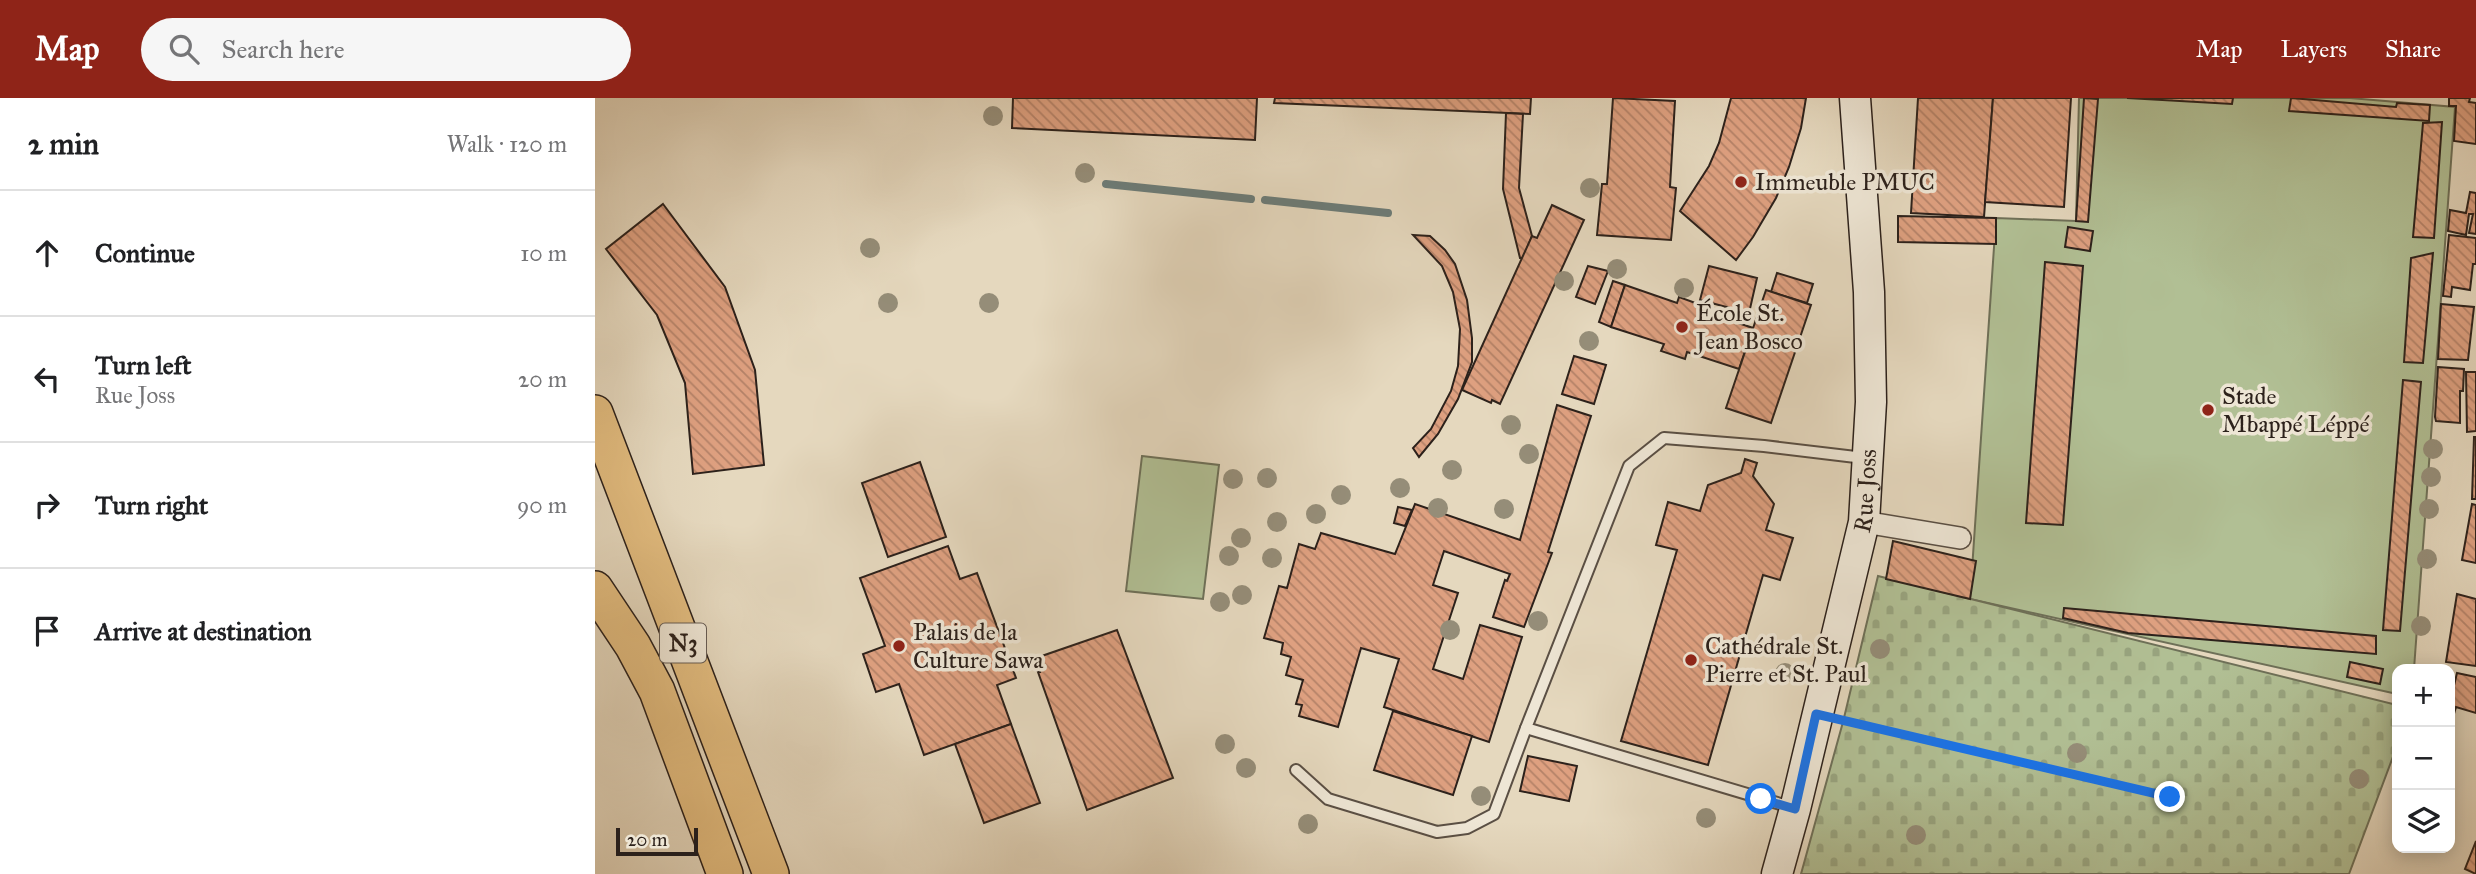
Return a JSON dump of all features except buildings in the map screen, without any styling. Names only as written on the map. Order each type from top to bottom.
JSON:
[{"type":"highway","name":"N3","points":[[595,413],[770,868]]},
{"type":"highway","name":"N3","points":[[595,589],[633,646],[657,691],[725,874]]},
{"type":"main road","name":"Rue Joss","points":[[1777,874],[1864,522],[1871,402],[1869,292],[1855,98]]},
{"type":"street","points":[[1864,522],[1960,538]]},
{"type":"lane","points":[[1296,770],[1328,799],[1437,832],[1467,828],[1494,814],[1629,466],[1664,438],[1764,446],[1867,459]]},
{"type":"lane","points":[[1526,728],[1795,809]]},
{"type":"path","points":[[1816,714],[2170,797]]},
{"type":"green space","name":"Stade Mbappé Léppé","points":[[2079,98],[2350,98],[2455,107],[2414,664],[2392,664],[2392,693],[1970,599],[1996,218],[2076,221]]},
{"type":"green space","points":[[1142,456],[1219,465],[1203,599],[1126,591]]},
{"type":"green space","points":[[1878,576],[2392,704],[2392,759],[2349,874],[1801,874],[1843,722]]},
{"type":"waterway","points":[[1106,184],[1251,199]]},
{"type":"waterway","points":[[1265,200],[1388,213]]},
{"type":"place","name":"Immeuble PMUC","points":[[1741,182]]},
{"type":"place","name":"École St. Jean Bosco","points":[[1682,327]]},
{"type":"place","name":"Stade Mbappé Léppé","points":[[2208,410]]},
{"type":"place","name":"Palais de la Culture Sawa","points":[[899,646]]},
{"type":"place","name":"Cathédrale St. Pierre et St. Paul","points":[[1691,660]]},
{"type":"route","points":[[1761,799],[1795,809],[1816,714],[2170,797]]}]
